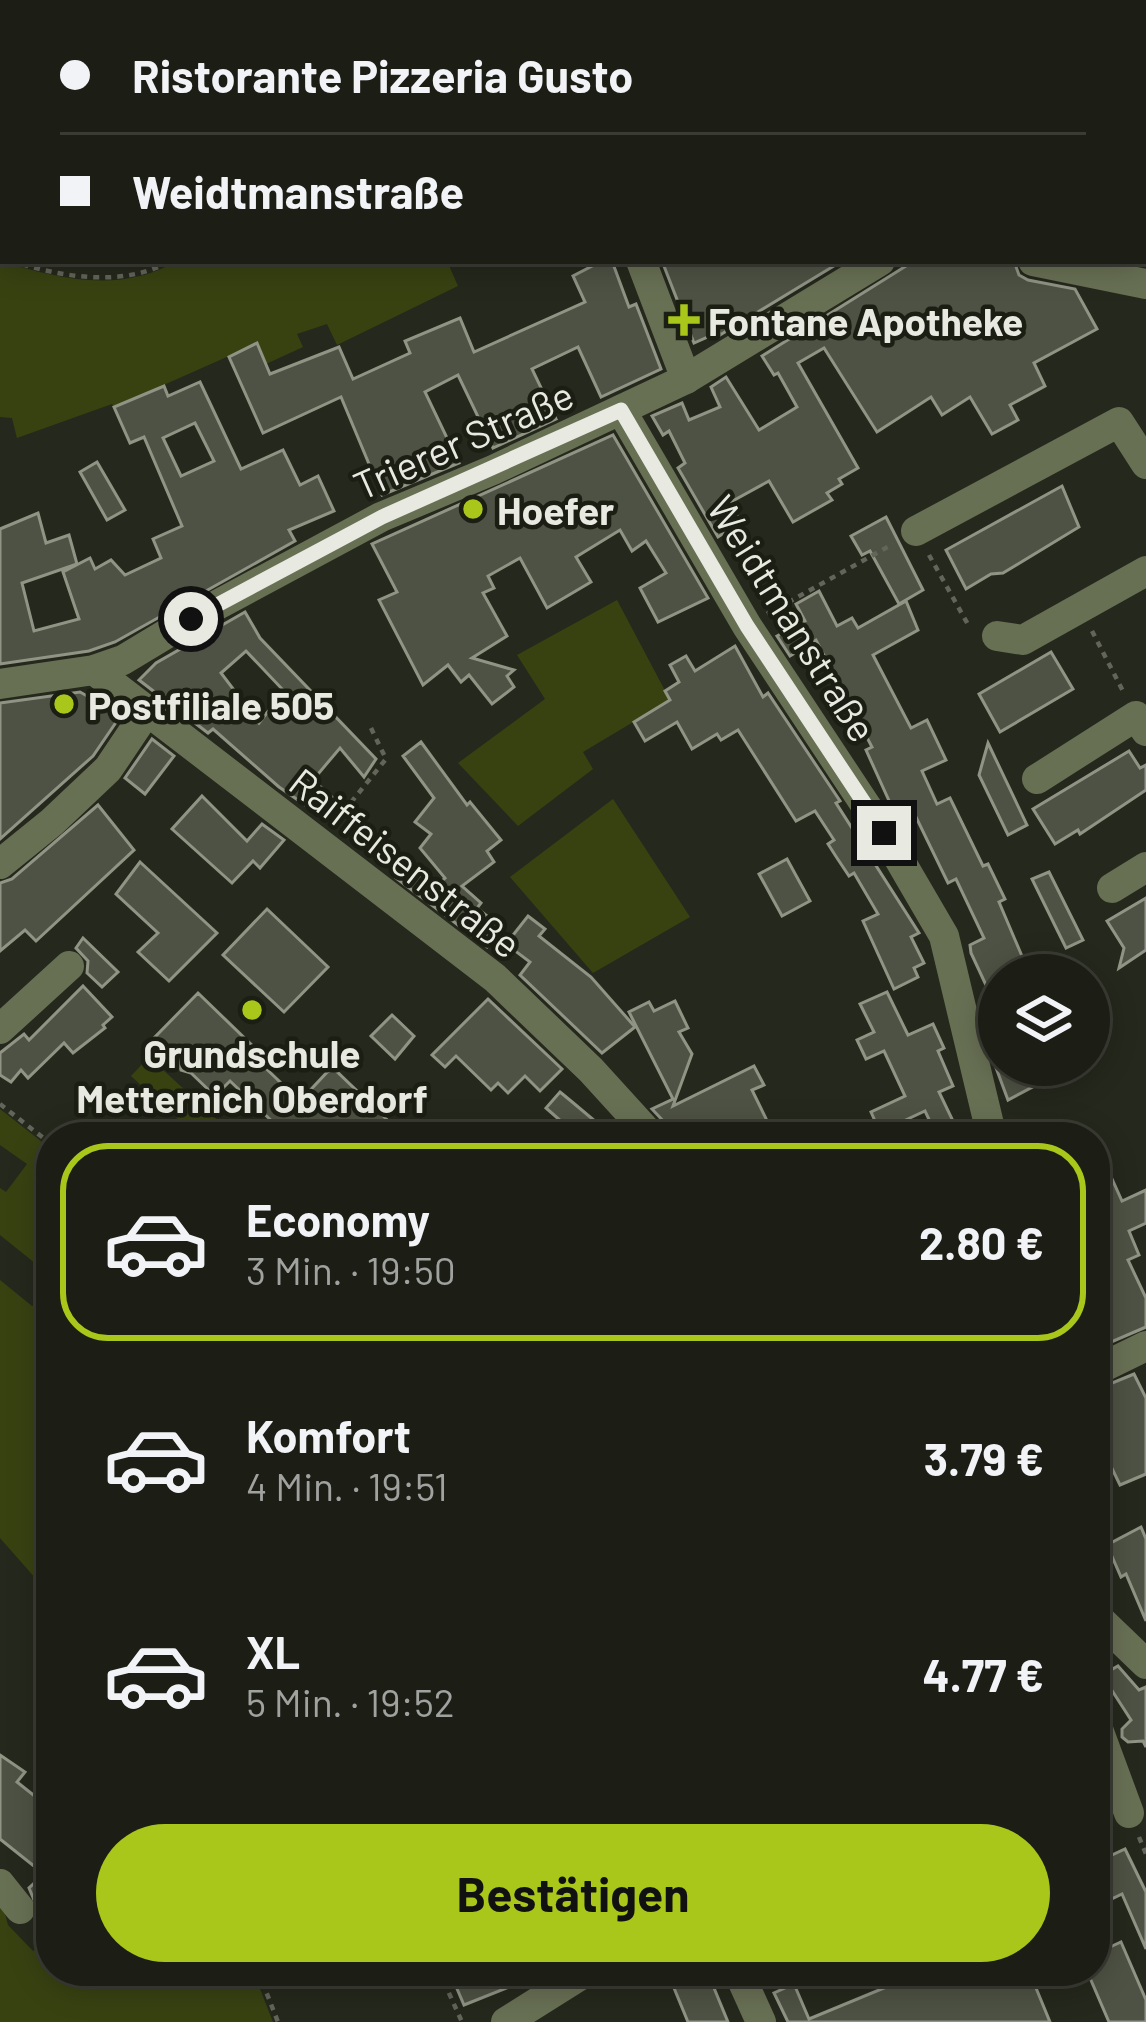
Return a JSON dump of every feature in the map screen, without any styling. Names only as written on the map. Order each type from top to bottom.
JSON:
[{"type":"street","points":[[642,264],[686,380]]},
{"type":"street","name":"Trierer Straße","points":[[0,684],[94,670],[135,653],[382,517],[686,380],[875,264]]},
{"type":"street","points":[[1049,264],[1146,284]]},
{"type":"street","name":"Weidtmanstraße","points":[[621,410],[747,626],[884,833],[944,936],[988,1122]]},
{"type":"street","points":[[916,531],[1119,422],[1146,464]]},
{"type":"street","points":[[997,635],[1023,640],[1146,571]]},
{"type":"street","name":"Raiffeisenstraße","points":[[94,670],[495,978],[638,1122]]},
{"type":"street","points":[[0,864],[108,769],[147,711]]},
{"type":"street","points":[[1037,778],[1141,724]]},
{"type":"street","points":[[1112,888],[1146,866]]},
{"type":"street","points":[[0,1029],[69,966]]},
{"type":"street","points":[[1110,1364],[1146,1346]]},
{"type":"street","points":[[1110,1629],[1146,1664]]},
{"type":"street","points":[[1110,1762],[1129,1813]]},
{"type":"street","points":[[0,1884],[20,1909]]},
{"type":"street","points":[[506,2022],[563,1986]]},
{"type":"street","points":[[745,1986],[761,2022]]},
{"type":"path","points":[[21,264],[53,274],[87,277],[144,274],[165,264]]},
{"type":"path","points":[[747,626],[916,531],[970,628],[997,635]]},
{"type":"path","points":[[1080,607],[1141,724]]},
{"type":"path","points":[[318,844],[386,759],[369,724]]},
{"type":"path","points":[[0,1104],[36,1132]]},
{"type":"path","points":[[264,1986],[278,2022]]},
{"type":"path","points":[[446,1986],[462,2022]]},
{"type":"green space","points":[[0,264],[67,278],[112,280],[170,264],[448,264],[458,286],[337,345],[327,324],[297,334],[303,347],[266,364],[256,344],[114,407],[17,438],[12,418],[0,417]]},
{"type":"green space","points":[[617,600],[670,700],[583,752],[593,769],[518,826],[458,763],[545,699],[517,655]]},
{"type":"green space","points":[[613,799],[690,917],[593,973],[510,877]]},
{"type":"green space","points":[[149,1057],[220,1122],[181,1122],[131,1076]]},
{"type":"green space","points":[[0,1109],[36,1137],[36,1264],[0,1235],[0,1188],[6,1192],[27,1164],[0,1145]]},
{"type":"green space","points":[[0,1280],[32,1306],[36,1304],[36,1579],[0,1538]]},
{"type":"green space","points":[[0,1895],[8,1925],[33,1951],[36,1949],[36,1986],[259,1986],[273,2022],[0,2022]]},
{"type":"building","points":[[596,264],[613,264],[629,307],[636,304],[661,369],[601,397],[578,347],[532,369],[556,419],[493,448],[458,375],[425,392],[459,463],[382,495],[341,397],[263,433],[229,357],[257,343],[270,374],[339,347],[353,379],[410,353],[405,341],[460,318],[474,352],[585,302],[573,276]]},
{"type":"building","points":[[663,264],[837,264],[720,335],[694,343]]},
{"type":"building","points":[[909,264],[1015,264],[1019,275],[1028,280],[1075,289],[1097,329],[1034,363],[1045,386],[1010,405],[1018,420],[992,434],[970,397],[942,415],[931,397],[877,432],[824,348],[798,363],[858,468],[827,493],[832,500],[793,522],[769,481],[729,503],[741,522],[718,537],[678,468],[685,463],[669,431],[663,435],[652,416],[682,403],[689,420],[720,407],[711,387],[726,377],[759,430],[797,407],[762,356]]},
{"type":"building","points":[[200,382],[241,469],[283,450],[300,485],[318,476],[334,511],[289,530],[295,541],[115,642],[89,651],[0,664],[0,529],[38,513],[46,543],[69,535],[77,564],[22,583],[34,631],[79,619],[63,572],[90,558],[95,569],[111,560],[125,575],[161,558],[153,539],[182,526],[144,437],[130,443],[114,407],[164,386],[168,396]],"holes":[[[195,423],[214,461],[181,476],[163,438]]]},
{"type":"building","points":[[613,435],[708,598],[658,622],[640,588],[666,573],[646,541],[632,551],[620,530],[576,557],[591,582],[547,608],[520,558],[488,576],[494,588],[483,593],[507,636],[472,658],[514,670],[507,676],[514,687],[492,704],[469,675],[461,682],[448,665],[423,685],[379,600],[397,592],[372,544]]},
{"type":"building","points":[[97,462],[125,510],[107,520],[80,472]]},
{"type":"building","points":[[1062,486],[1079,527],[1003,573],[991,574],[966,589],[946,550]]},
{"type":"building","points":[[886,517],[923,590],[899,604],[870,551],[862,555],[851,536]]},
{"type":"building","points":[[819,591],[837,626],[852,618],[858,628],[906,601],[918,630],[873,655],[911,728],[927,720],[946,760],[922,771],[937,804],[950,798],[983,866],[988,864],[1005,899],[999,902],[1021,954],[978,954],[978,968],[970,945],[984,938],[956,879],[948,883],[915,815],[900,822],[896,816],[866,750],[872,747],[816,640],[790,656],[777,636],[805,621],[796,604]]},
{"type":"building","points":[[245,612],[260,638],[376,759],[364,777],[340,748],[313,780],[343,807],[330,822],[279,787],[213,729],[208,733],[139,680],[156,663]],"holes":[[[246,651],[284,691],[259,723],[221,673]]]},
{"type":"building","points":[[735,646],[763,697],[768,693],[840,801],[836,803],[919,933],[911,937],[924,963],[914,968],[918,977],[894,989],[863,921],[878,914],[854,873],[849,876],[828,844],[834,840],[815,811],[796,821],[738,730],[721,740],[717,734],[692,749],[677,722],[645,741],[634,722],[670,700],[665,691],[679,682],[670,665],[686,656],[695,671]]},
{"type":"building","points":[[1051,652],[1073,689],[1000,732],[979,694]]},
{"type":"building","points":[[80,692],[121,715],[93,756],[0,839],[0,703]]},
{"type":"building","points":[[152,739],[174,756],[145,794],[125,778]]},
{"type":"building","points":[[421,742],[467,805],[470,802],[501,840],[487,851],[494,862],[462,886],[481,903],[477,908],[502,928],[487,947],[396,878],[407,864],[434,888],[445,878],[420,848],[431,834],[415,822],[434,798],[403,756]]},
{"type":"building","points":[[988,743],[1027,825],[1008,835],[979,775]]},
{"type":"building","points":[[1129,751],[1140,768],[1146,765],[1146,790],[1080,834],[1078,830],[1055,844],[1033,809]]},
{"type":"building","points":[[202,796],[247,841],[262,824],[284,840],[260,868],[253,861],[232,883],[172,829]]},
{"type":"building","points":[[98,805],[134,850],[36,941],[25,930],[0,951],[0,883],[12,879]]},
{"type":"building","points":[[787,859],[810,901],[782,916],[759,874]]},
{"type":"building","points":[[140,862],[217,933],[169,981],[138,952],[158,933],[116,894]]},
{"type":"building","points":[[1049,872],[1083,940],[1066,948],[1032,879]]},
{"type":"building","points":[[1146,898],[1146,950],[1119,968],[1124,948],[1107,921]]},
{"type":"building","points":[[267,909],[328,967],[284,1012],[223,955]]},
{"type":"building","points":[[528,916],[545,929],[539,936],[591,977],[635,1027],[602,1053],[520,975],[530,962],[506,944]]},
{"type":"building","points":[[83,938],[118,972],[102,987],[87,973],[88,961],[76,948]]},
{"type":"building","points":[[83,986],[112,1017],[105,1028],[73,1053],[64,1043],[28,1078],[21,1070],[11,1082],[0,1075],[0,1053],[24,1034],[29,1040]]},
{"type":"building","points":[[887,992],[908,1035],[933,1024],[953,1086],[939,1092],[953,1121],[930,1122],[925,1111],[901,1122],[876,1122],[871,1112],[905,1096],[884,1051],[866,1059],[857,1040],[874,1032],[860,1004]]},
{"type":"building","points":[[198,993],[259,1052],[254,1057],[300,1101],[332,1067],[389,1122],[273,1122],[230,1081],[215,1096],[191,1073],[181,1070],[179,1062],[154,1038]]},
{"type":"building","points":[[488,999],[562,1069],[540,1091],[525,1076],[508,1093],[498,1083],[491,1090],[456,1056],[445,1067],[432,1055]]},
{"type":"building","points":[[675,1001],[688,1028],[679,1032],[692,1054],[673,1106],[754,1066],[764,1085],[752,1090],[768,1122],[664,1122],[652,1109],[673,1099],[629,1012],[649,1002],[654,1011]]},
{"type":"building","points":[[392,1015],[414,1036],[395,1059],[371,1036]]},
{"type":"building","points":[[1003,1086],[1034,1086],[1008,1100]]},
{"type":"building","points":[[560,1092],[596,1122],[562,1122],[546,1108]]},
{"type":"building","points":[[1110,1174],[1122,1201],[1146,1190],[1146,1223],[1129,1231],[1139,1255],[1128,1260],[1146,1298],[1146,1327],[1110,1343]]},
{"type":"building","points":[[1134,1374],[1146,1398],[1146,1474],[1120,1485],[1110,1464],[1110,1384]]},
{"type":"building","points":[[1141,1527],[1146,1539],[1146,1621],[1126,1574],[1121,1577],[1110,1543]]},
{"type":"building","points":[[1118,1666],[1139,1690],[1146,1687],[1146,1747],[1143,1741],[1128,1742],[1122,1737],[1122,1729],[1131,1720],[1110,1687],[1110,1670]]},
{"type":"building","points":[[0,1755],[25,1772],[17,1782],[36,1797],[36,1868],[0,1839]]},
{"type":"building","points":[[1125,1849],[1146,1892],[1146,1949],[1122,1894],[1110,1900],[1110,1856]]},
{"type":"building","points":[[1121,1942],[1146,2000],[1146,2022],[1109,2022],[1093,1986],[1110,1986],[1110,1947]]},
{"type":"building","points":[[456,1986],[512,1986],[464,2005]]},
{"type":"building","points":[[673,1986],[713,1986],[728,2022],[688,2022]]},
{"type":"building","points":[[795,1986],[809,2019],[889,1986],[1035,1986],[1050,2022],[788,2022],[774,1993]]},
{"type":"place","name":"Fontane Apotheke","points":[[684,320]]},
{"type":"place","name":"Hoefer","points":[[473,509]]},
{"type":"place","name":"Postfiliale 505","points":[[64,704]]},
{"type":"place","name":"Grundschule Metternich Oberdorf","points":[[252,1010]]},
{"type":"route","points":[[191,619],[382,517],[621,410],[747,626],[884,833]]}]
